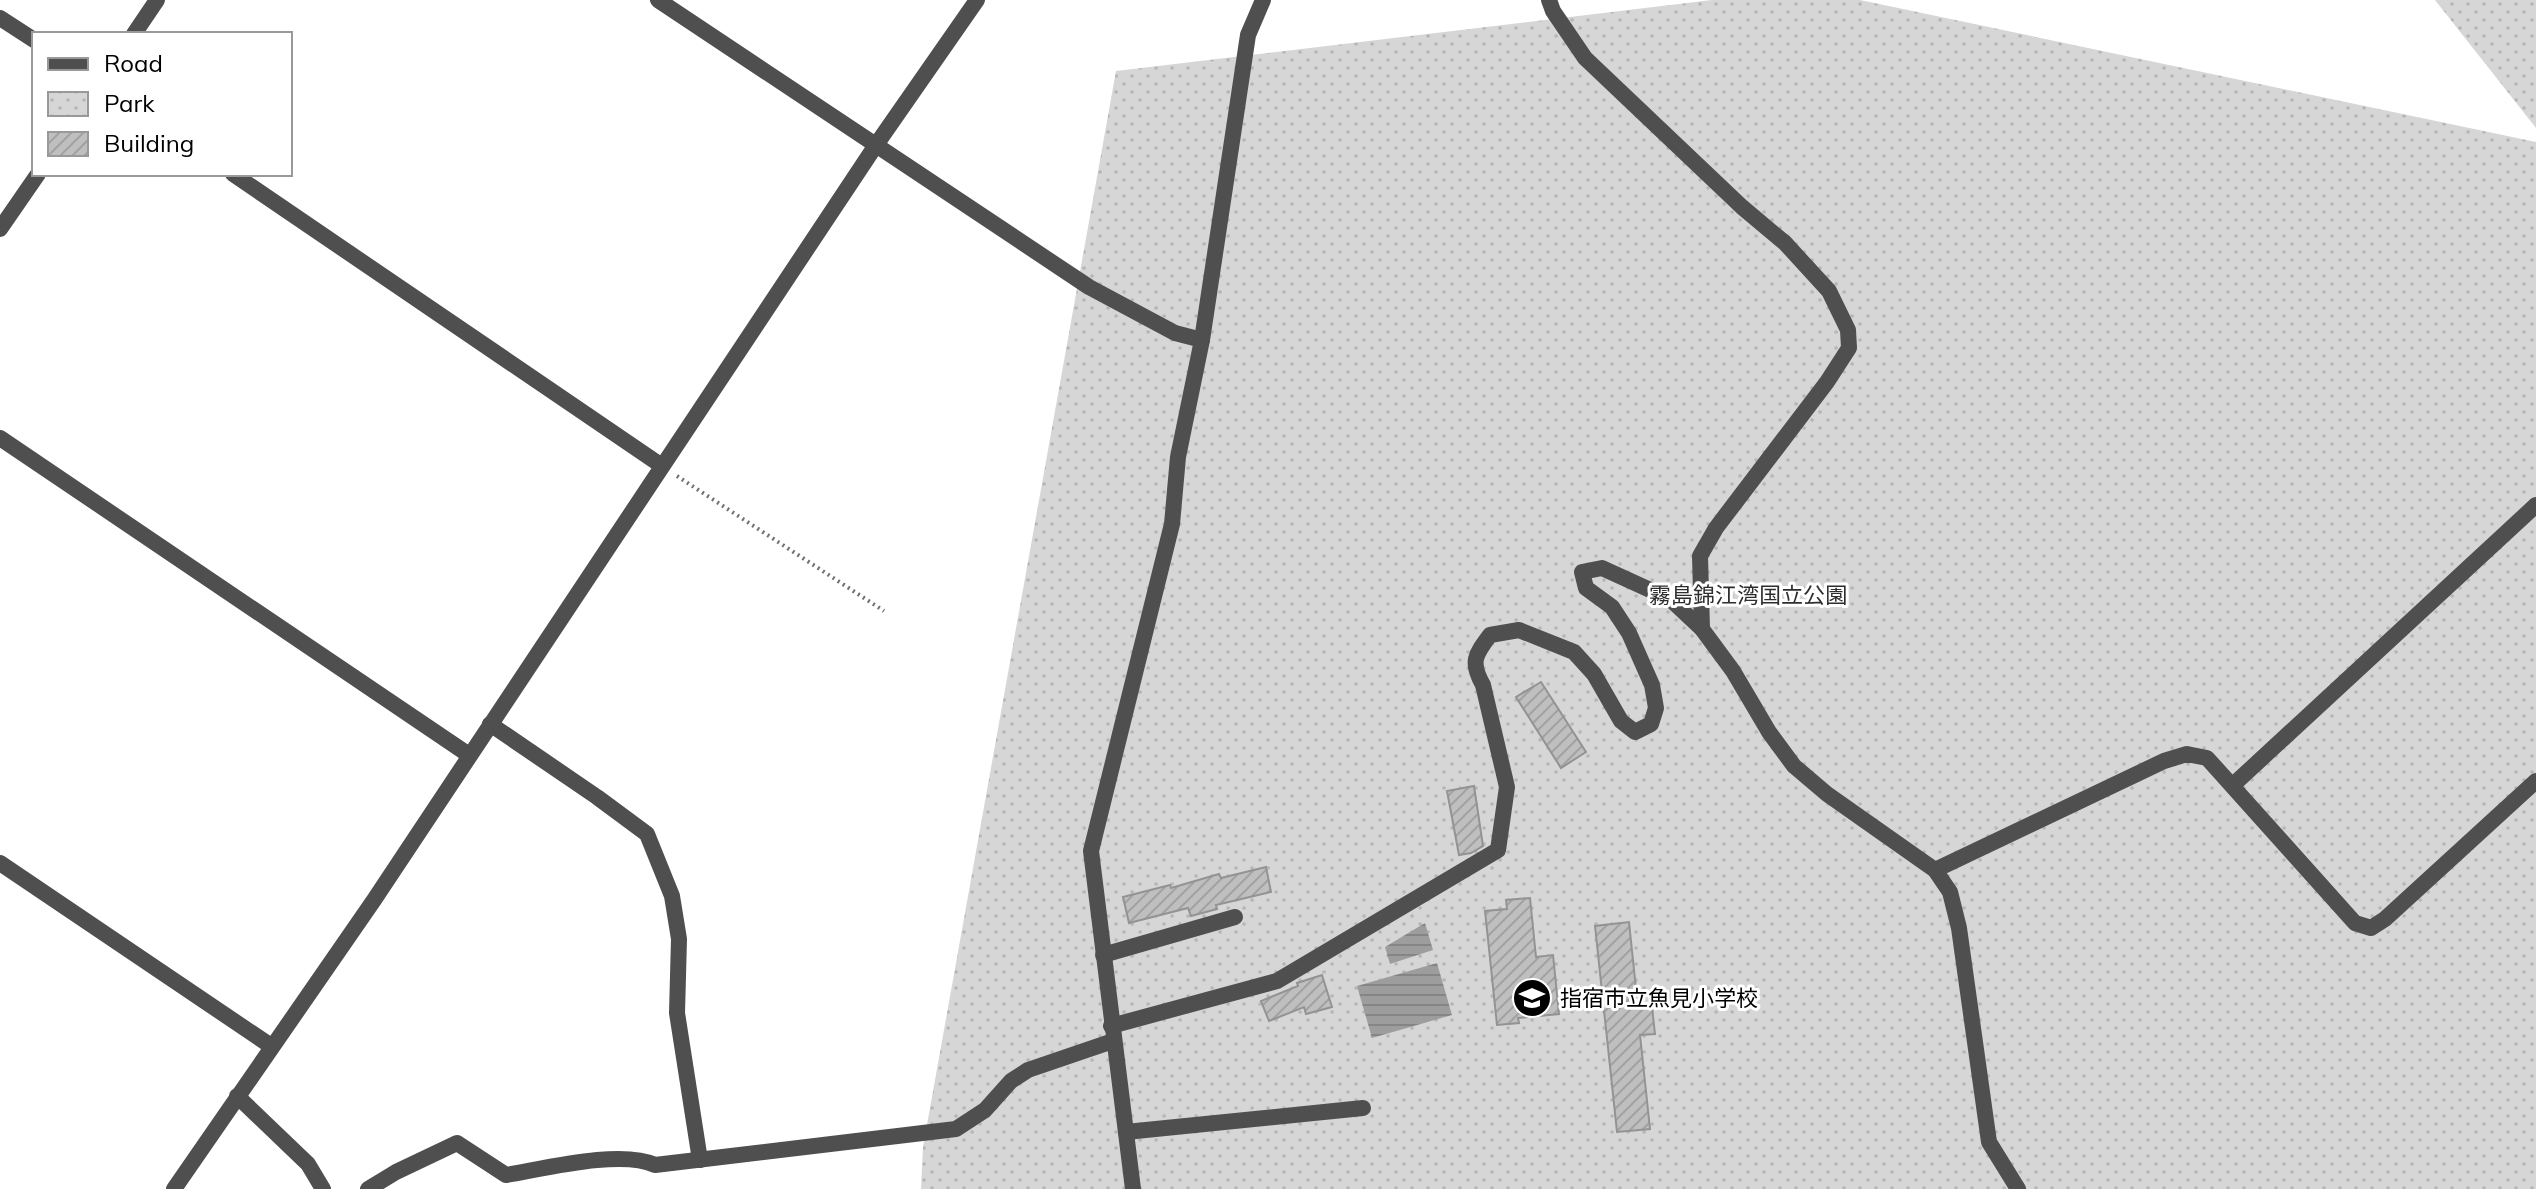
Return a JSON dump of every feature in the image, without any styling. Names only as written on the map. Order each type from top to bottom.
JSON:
[{"type":"street","points":[[135,32],[157,0]]},
{"type":"street","points":[[658,0],[1089,287],[1175,333],[1202,340]]},
{"type":"street","points":[[174,1189],[374,900],[876,145],[977,0]]},
{"type":"street","points":[[1133,1189],[1091,851],[1172,524],[1178,457],[1202,340],[1248,35],[1263,0]]},
{"type":"street","points":[[1549,0],[1553,11],[1585,58],[1742,207],[1785,243],[1829,291],[1848,330],[1849,348],[1827,382],[1716,528],[1700,556],[1702,629]]},
{"type":"street","points":[[0,18],[32,39]]},
{"type":"street","points":[[0,229],[37,176]]},
{"type":"street","points":[[236,176],[662,466]]},
{"type":"street","points":[[0,438],[469,755]]},
{"type":"street","points":[[2233,785],[2536,505]]},
{"type":"street","points":[[368,1189],[457,1143],[506,1175],[601,1160],[655,1165],[956,1129],[985,1110],[1011,1081],[1028,1070],[1112,1034],[1277,981],[1498,850],[1507,787],[1483,685],[1475,671],[1476,653],[1490,635],[1519,630],[1574,652],[1594,674],[1621,721],[1635,732],[1651,724],[1656,708],[1652,685],[1629,633],[1612,607],[1586,588],[1582,572],[1602,568],[1670,599],[1702,629],[1794,766],[1827,794],[1935,870],[1950,892],[1959,928],[1989,1142],[2018,1189]]},
{"type":"street","points":[[490,724],[647,834],[672,896],[679,939],[677,1013],[700,1160]]},
{"type":"street","points":[[1935,870],[2164,761],[2187,754],[2207,758],[2355,923],[2371,928],[2385,919],[2536,781]]},
{"type":"street","points":[[0,863],[271,1046]]},
{"type":"street","points":[[1103,955],[1235,917]]},
{"type":"street","points":[[237,1096],[308,1164],[323,1189]]},
{"type":"street","points":[[1126,1132],[1363,1108]]},
{"type":"path","points":[[662,466],[884,611]]},
{"type":"green space","name":"霧島錦江湾国立公園","points":[[1712,0],[1860,0],[2536,142],[2536,1189],[921,1189],[923,1147],[1116,71]]},
{"type":"green space","points":[[2435,0],[2536,0],[2536,128]]},
{"type":"shaded area","points":[[1425,923],[1433,950],[1390,964],[1385,947]]},
{"type":"shaded area","points":[[1437,963],[1452,1015],[1372,1038],[1357,986]]},
{"type":"building","points":[[1541,682],[1586,752],[1561,768],[1516,697]]},
{"type":"building","points":[[1474,786],[1483,846],[1459,855],[1447,791]]},
{"type":"building","points":[[1266,867],[1271,892],[1216,905],[1217,909],[1191,916],[1188,908],[1129,923],[1123,897],[1170,885],[1171,888],[1219,874],[1221,878]]},
{"type":"building","points":[[1530,898],[1536,957],[1553,955],[1559,1014],[1518,1018],[1519,1023],[1497,1025],[1485,911],[1507,909],[1506,900]]},
{"type":"building","points":[[1629,922],[1638,1008],[1652,1007],[1655,1034],[1640,1035],[1650,1129],[1617,1132],[1595,926]]},
{"type":"building","points":[[1322,975],[1332,1007],[1306,1014],[1304,1007],[1269,1021],[1261,1001],[1298,986],[1297,983]]},
{"type":"place","name":"指宿市立魚見小学校","points":[[1532,998]]}]
